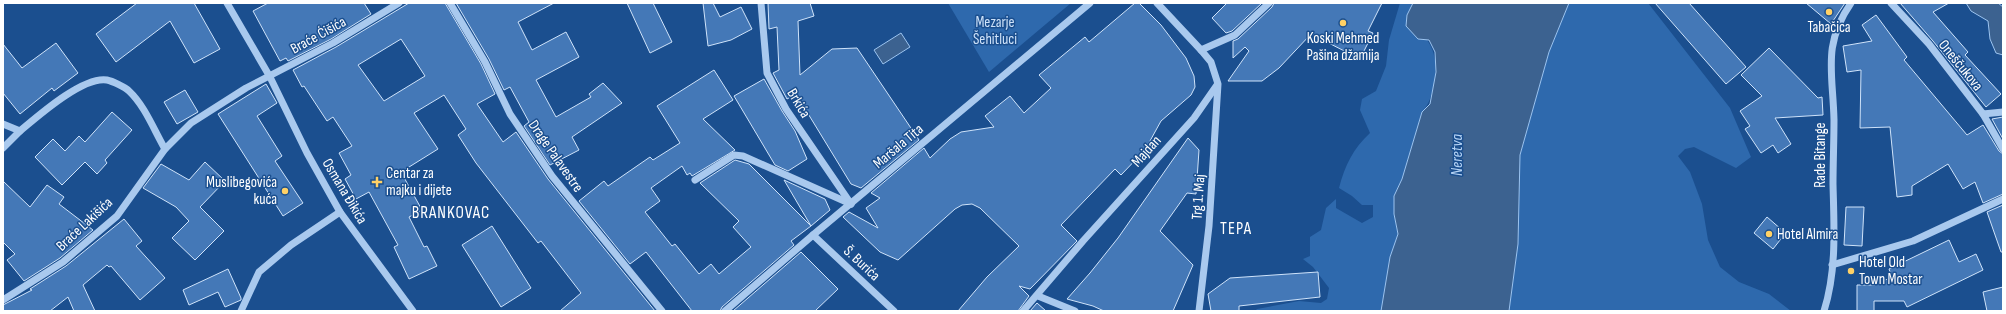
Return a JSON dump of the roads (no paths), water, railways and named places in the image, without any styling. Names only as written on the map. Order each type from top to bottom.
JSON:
[{"type":"street","name":"Osmana Đikića","points":[[227,3],[270,77],[307,153],[340,212],[413,311]]},
{"type":"street","name":"Braće Ćišića","points":[[270,77],[333,44],[399,3]]},
{"type":"street","name":"Drage Palavestre","points":[[450,3],[486,62],[510,114],[552,176],[662,311]]},
{"type":"street","name":"Brkića","points":[[761,3],[767,73],[786,109],[851,204]]},
{"type":"street","name":"Maršala Tita","points":[[725,311],[813,235],[1090,3]]},
{"type":"street","points":[[1158,3],[1210,62],[1218,84]]},
{"type":"street","points":[[1201,50],[1235,35],[1269,3]]},
{"type":"street","name":"Rade Bitange","points":[[1824,311],[1828,300],[1834,251],[1834,121],[1830,55],[1840,19],[1851,3]]},
{"type":"street","name":"Oneščukova","points":[[1891,3],[1929,44],[1983,114],[2003,149]]},
{"type":"street","name":"Braće Lakišića","points":[[3,300],[63,262],[117,216],[165,149],[191,123],[246,88],[270,77]]},
{"type":"street","points":[[3,148],[20,130],[73,91],[91,83],[107,80],[128,90],[144,111],[165,149]]},
{"type":"street","name":"Majdan","points":[[1024,311],[1083,241],[1194,118],[1218,84]]},
{"type":"street","name":"Trg 1. Maj","points":[[1199,311],[1209,226],[1218,84]]},
{"type":"street","points":[[1983,114],[2003,112]]},
{"type":"street","points":[[3,124],[20,130]]},
{"type":"street","points":[[695,180],[734,155],[743,156],[851,204]]},
{"type":"street","points":[[1832,265],[1913,241],[2003,199]]},
{"type":"street","points":[[241,311],[259,272],[292,245],[340,212]]},
{"type":"street","name":"Š. Burića","points":[[813,235],[894,311]]},
{"type":"street","points":[[1038,296],[1075,311]]},
{"type":"water","name":"Neretva","points":[[1413,3],[1569,3],[1549,52],[1520,155],[1518,244],[1509,311],[1381,311],[1390,257],[1398,234],[1394,214],[1394,196],[1402,179],[1422,112],[1430,104],[1436,72],[1435,52],[1429,40],[1418,39],[1406,26],[1407,15]]},
{"type":"water","points":[[1966,3],[1998,3],[2003,7],[2003,55],[1996,53],[1990,39],[1988,21],[1971,11]]},
{"type":"water","points":[[901,33],[910,47],[883,64],[874,50]]},
{"type":"place","name":"Tabačica","points":[[1829,12]]},
{"type":"place","name":"Koski Mehmed Pašina džamija","points":[[1343,23]]},
{"type":"place","name":"Centar za majku i dijete","points":[[377,182]]},
{"type":"place","name":"Muslibegovića kuća","points":[[285,191]]},
{"type":"place","name":"Hotel Almira","points":[[1769,234]]},
{"type":"place","name":"Hotel Old Town Mostar","points":[[1851,271]]},
{"type":"district","name":"BRANKOVAC","points":[[451,212]]},
{"type":"district","name":"TEPA","points":[[1236,228]]},
{"type":"park label","name":"Mezarje Šehitluci","points":[[995,30]]}]
